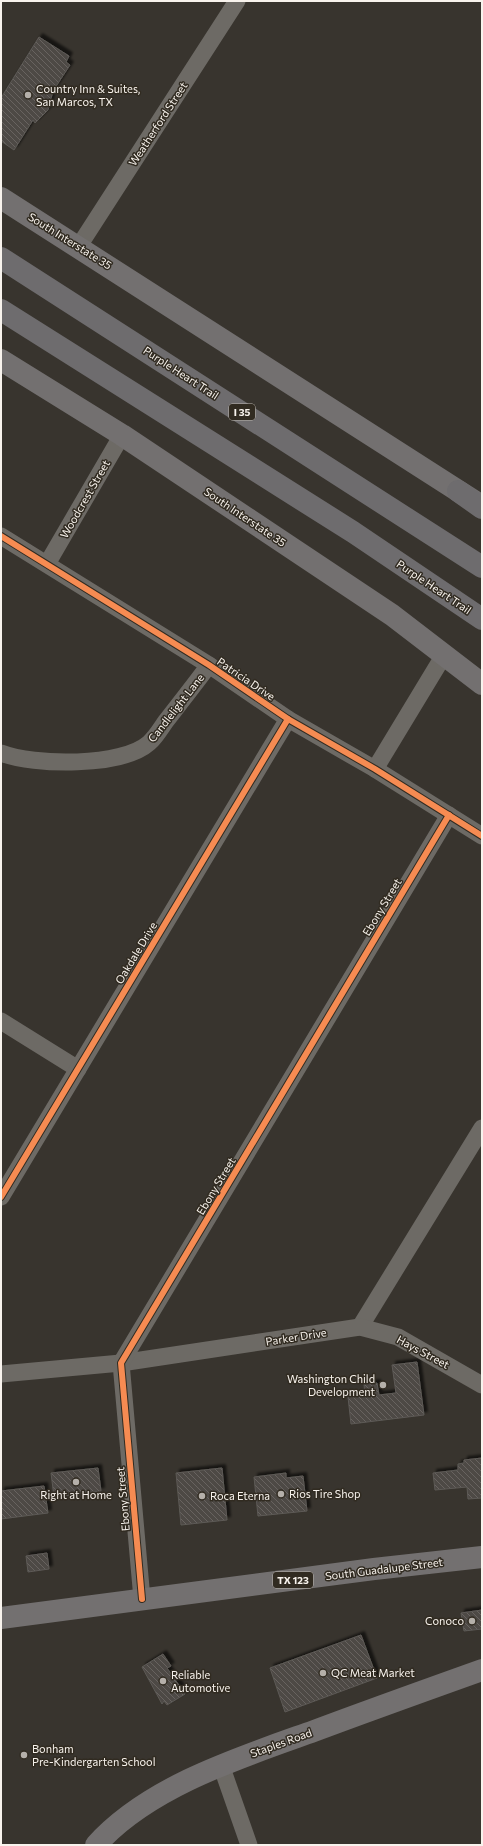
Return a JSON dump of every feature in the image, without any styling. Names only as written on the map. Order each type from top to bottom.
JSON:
[{"type":"highway","name":"Purple Heart Trail","points":[[1,258],[482,567]]},
{"type":"highway","name":"Purple Heart Trail","points":[[1,310],[353,532],[482,619]]},
{"type":"highway","points":[[458,491],[482,507]]},
{"type":"highway","points":[[353,532],[482,632]]},
{"type":"main road","name":"South Interstate 35","points":[[1,198],[458,491]]},
{"type":"main road","name":"South Interstate 35","points":[[1,360],[122,435],[392,615],[482,684]]},
{"type":"main road","name":"South Guadalupe Street","points":[[1,1618],[482,1557]]},
{"type":"main road","name":"Staples Road","points":[[96,1845],[141,1806],[220,1765],[482,1670]]},
{"type":"street","name":"Weatherford Street","points":[[78,246],[237,1]]},
{"type":"street","name":"Woodcrest Street","points":[[47,564],[122,435]]},
{"type":"street","name":"Patricia Drive","points":[[1,536],[209,665],[288,719],[375,769],[482,836]]},
{"type":"street","points":[[375,769],[444,656]]},
{"type":"street","name":"Candlelight Lane","points":[[1,753],[36,761],[62,763],[126,756],[149,743],[209,665]]},
{"type":"street","name":"Oakdale Drive","points":[[1,1197],[288,719]]},
{"type":"street","name":"Ebony Street","points":[[142,1599],[121,1363],[449,815]]},
{"type":"street","points":[[1,1021],[78,1069]]},
{"type":"street","points":[[360,1327],[482,1128]]},
{"type":"street","name":"Parker Drive","points":[[1,1374],[121,1363],[360,1327]]},
{"type":"street","name":"Hays Street","points":[[360,1327],[398,1337],[482,1385]]},
{"type":"street","points":[[220,1765],[249,1845]]},
{"type":"building","name":"Country Inn & Suites, San Marcos, TX","points":[[39,37],[69,56],[66,62],[70,65],[53,91],[48,110],[35,123],[33,120],[14,150],[1,141],[1,98]]},
{"type":"building","points":[[417,1362],[424,1415],[351,1424],[348,1397],[365,1395],[364,1384],[377,1383],[379,1395],[396,1393],[392,1365]]},
{"type":"building","points":[[482,1458],[482,1498],[468,1499],[467,1487],[435,1490],[433,1473],[458,1470],[458,1464],[464,1463],[464,1460]]},
{"type":"building","name":"Right at Home","points":[[98,1468],[101,1491],[54,1497],[51,1473]]},
{"type":"building","name":"Roca Eterna","points":[[222,1468],[227,1520],[181,1525],[176,1473]]},
{"type":"building","name":"Rios Tire Shop","points":[[286,1473],[286,1478],[303,1476],[307,1511],[258,1516],[254,1477]]},
{"type":"building","points":[[44,1486],[48,1513],[1,1519],[1,1491]]},
{"type":"building","points":[[47,1553],[49,1569],[28,1572],[26,1556]]},
{"type":"building","name":"Conoco","points":[[482,1610],[482,1629],[464,1631],[461,1613]]},
{"type":"building","name":"QC Meat Market","points":[[361,1635],[377,1678],[285,1712],[270,1668]]},
{"type":"building","name":"Reliable Automotive","points":[[163,1654],[171,1666],[167,1668],[185,1694],[167,1705],[164,1701],[162,1704],[142,1667]]},
{"type":"cycle path","points":[[1,536],[209,665],[288,719],[375,769],[482,836]]},
{"type":"cycle path","points":[[1,1197],[288,719]]},
{"type":"cycle path","points":[[142,1599],[121,1363],[449,815]]},
{"type":"place","name":"Country Inn & Suites, San Marcos, TX","points":[[28,95]]},
{"type":"place","name":"Washington Child Development","points":[[383,1385]]},
{"type":"place","name":"Right at Home","points":[[76,1482]]},
{"type":"place","name":"Rios Tire Shop","points":[[281,1494]]},
{"type":"place","name":"Roca Eterna","points":[[202,1496]]},
{"type":"place","name":"Conoco","points":[[472,1621]]},
{"type":"place","name":"QC Meat Market","points":[[323,1673]]},
{"type":"place","name":"Reliable Automotive","points":[[163,1681]]},
{"type":"place","name":"Bonham Pre-Kindergarten School","points":[[24,1755]]}]
